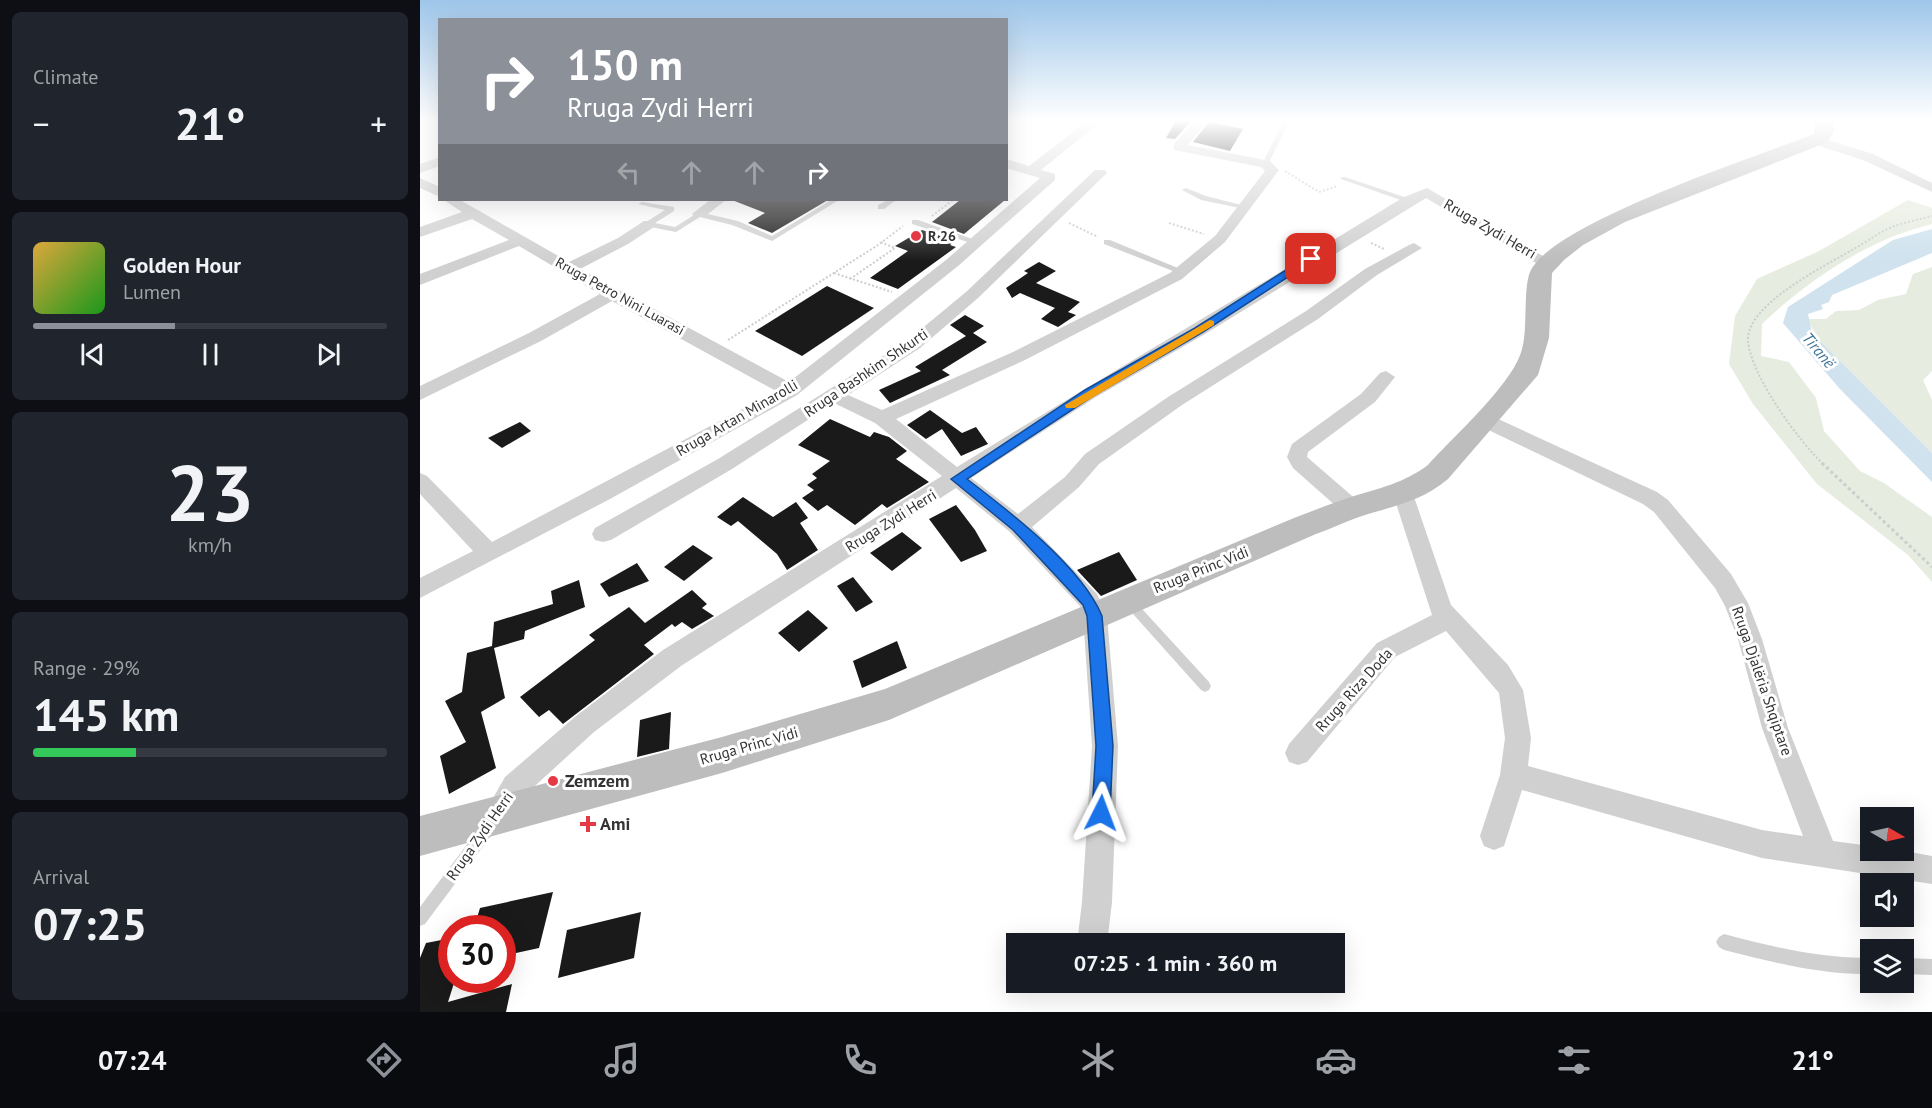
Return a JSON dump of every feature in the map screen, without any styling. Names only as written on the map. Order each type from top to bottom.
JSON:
[{"type":"street","points":[[1016,166],[1031,171],[1037,166]]},
{"type":"street","points":[[882,418],[1029,351],[1118,307],[1181,271],[1220,239],[1269,177],[1268,167],[1265,166]]},
{"type":"street","points":[[1547,262],[1587,234],[1618,218],[1736,166]]},
{"type":"street","points":[[1887,166],[1932,188]]},
{"type":"street","name":"Rruga Artan Minarolli","points":[[420,589],[790,391],[909,298],[1050,177],[1031,171]]},
{"type":"street","name":"Rruga Bashkim Shkurti","points":[[603,534],[676,494],[835,396],[914,344],[972,295],[1100,173]]},
{"type":"street","points":[[420,182],[438,192]]},
{"type":"street","name":"Rruga Zydi Herri","points":[[498,814],[515,786],[585,724],[672,658],[958,479],[1089,393],[1199,330],[1409,200],[1427,192],[1547,262]]},
{"type":"street","name":"Rruga Petro Nini Luarasi","points":[[453,201],[612,294],[790,391]]},
{"type":"street","points":[[699,214],[718,201]]},
{"type":"street","points":[[420,232],[474,213]]},
{"type":"street","points":[[569,268],[623,241],[649,224]]},
{"type":"street","points":[[420,280],[522,240]]},
{"type":"street","points":[[1018,526],[1041,510],[1072,482],[1092,459],[1175,401],[1258,350],[1406,252]]},
{"type":"street","name":"Rruga Princ Vidi","points":[[420,836],[722,755],[889,704],[1352,508],[1403,494],[1438,472],[1525,375],[1534,361],[1541,273],[1547,262]]},
{"type":"street","points":[[420,394],[536,337],[612,294]]},
{"type":"street","points":[[1352,508],[1300,463],[1297,457],[1299,449],[1368,399],[1386,377]]},
{"type":"street","points":[[835,396],[882,418],[1018,526],[1089,601],[1095,616],[1105,746],[1093,933]]},
{"type":"street","name":"Rruga Djalëria Shqiptare","points":[[1485,420],[1650,498],[1661,506],[1723,581],[1736,603],[1750,639],[1775,728],[1825,855]]},
{"type":"street","points":[[420,481],[489,553]]},
{"type":"street","points":[[1403,494],[1419,535],[1434,594],[1441,610],[1499,673],[1510,690],[1518,738],[1513,775],[1494,836]]},
{"type":"street","name":"Rruga Riza Doda","points":[[1298,753],[1386,650],[1448,619]]},
{"type":"street","points":[[1513,775],[1762,844],[1932,870]]},
{"type":"lane","points":[[1343,178],[1409,200]]},
{"type":"lane","points":[[1186,190],[1204,198],[1245,207]]},
{"type":"lane","points":[[649,224],[676,230],[699,214],[735,223],[772,238],[833,201]]},
{"type":"lane","points":[[881,207],[890,201]]},
{"type":"lane","points":[[642,204],[671,209],[649,224]]},
{"type":"lane","points":[[918,223],[977,242]]},
{"type":"lane","points":[[1107,242],[1181,271]]},
{"type":"lane","points":[[1128,601],[1206,686]]},
{"type":"lane","name":"Rruga Zydi Herri","points":[[420,919],[498,814]]},
{"type":"lane","points":[[1724,942],[1788,959],[1828,965],[1860,966]]},
{"type":"lane","points":[[1914,966],[1932,967]]},
{"type":"path","points":[[1268,167],[1291,173],[1319,192],[1338,186]]},
{"type":"path","points":[[714,348],[834,273],[911,221],[918,223],[951,201]]},
{"type":"path","points":[[1932,216],[1892,227],[1791,286],[1756,317],[1748,339],[1755,364],[1775,403],[1807,449],[1932,567]]},
{"type":"path","points":[[1054,217],[1083,228],[1107,242]]},
{"type":"path","points":[[1169,223],[1220,239]]},
{"type":"path","points":[[1352,234],[1406,252]]},
{"type":"path","points":[[850,279],[895,248],[880,242]]},
{"type":"path","points":[[834,273],[909,298]]},
{"type":"shaded area","points":[[1908,200],[1932,208],[1932,224],[1885,240],[1863,251],[1819,277],[1799,292],[1762,324],[1761,356],[1789,362],[1816,398],[1824,431],[1860,471],[1884,483],[1932,517],[1932,582],[1908,555],[1817,484],[1753,404],[1729,364],[1735,316],[1757,279],[1819,251]]},
{"type":"shaded area","points":[[1932,267],[1932,371],[1923,380],[1932,400],[1932,453],[1819,340],[1807,319],[1826,319],[1836,311],[1859,310],[1878,300],[1906,294],[1913,274]]},
{"type":"water","name":"Tiranë","points":[[1932,229],[1932,253],[1832,295],[1829,302],[1821,305],[1823,309],[1808,314],[1811,328],[1819,340],[1932,453],[1932,482],[1840,389],[1783,323],[1788,307],[1893,240]]},
{"type":"building","points":[[735,201],[826,201],[772,233],[748,223],[765,213]]},
{"type":"building","points":[[959,201],[1004,201],[964,234],[932,222]]},
{"type":"building","points":[[922,230],[956,241],[950,245],[956,247],[898,289],[870,278],[908,251],[895,246]]},
{"type":"building","points":[[1039,262],[1056,271],[1036,283],[1080,302],[1068,312],[1076,315],[1058,327],[1041,319],[1055,308],[1020,293],[1012,298],[1006,288],[1028,273],[1024,271]]},
{"type":"building","points":[[827,286],[874,308],[802,356],[755,331]]},
{"type":"building","points":[[965,315],[984,326],[973,333],[987,342],[942,370],[950,375],[890,403],[879,390],[921,371],[915,367],[966,336],[950,325]]},
{"type":"building","points":[[930,410],[962,433],[976,427],[988,444],[961,456],[942,429],[926,439],[907,425]]},
{"type":"building","points":[[830,419],[870,437],[874,432],[889,437],[907,451],[896,459],[929,482],[887,508],[882,504],[855,525],[827,505],[818,511],[802,498],[814,490],[807,485],[817,478],[812,474],[830,461],[798,445]]},
{"type":"building","points":[[520,422],[531,431],[502,448],[488,438]]},
{"type":"building","points":[[743,497],[773,517],[796,502],[808,518],[800,523],[818,550],[787,570],[777,554],[738,521],[731,526],[717,517]]},
{"type":"building","points":[[956,505],[987,551],[961,562],[929,519]]},
{"type":"building","points":[[902,532],[922,548],[892,571],[870,553]]},
{"type":"building","points":[[693,545],[713,558],[684,581],[664,567]]},
{"type":"building","points":[[1119,552],[1137,580],[1101,596],[1077,570]]},
{"type":"building","points":[[637,563],[649,581],[609,597],[600,584]]},
{"type":"building","points":[[853,577],[873,602],[856,612],[837,586]]},
{"type":"building","points":[[579,580],[585,607],[525,631],[524,639],[494,648],[505,698],[481,712],[496,768],[449,794],[440,756],[466,742],[445,701],[462,692],[467,653],[492,646],[494,622],[553,604],[551,591]]},
{"type":"building","points":[[692,590],[707,604],[702,608],[714,616],[692,629],[682,622],[675,627],[672,624],[644,645],[654,654],[563,724],[549,710],[539,717],[520,697],[595,640],[589,635],[629,607],[645,623]]},
{"type":"building","points":[[808,610],[828,628],[799,652],[778,633]]},
{"type":"building","points":[[897,641],[907,668],[862,688],[853,661]]},
{"type":"building","points":[[671,712],[669,749],[637,757],[640,720]]},
{"type":"building","points":[[553,892],[539,948],[516,953],[516,915],[478,915],[480,908]]},
{"type":"building","points":[[641,912],[634,958],[558,978],[567,930]]},
{"type":"building","points":[[438,941],[438,993],[451,993],[448,1002],[480,993],[510,993],[506,1012],[420,1012],[420,958],[426,943]]},
{"type":"slow traffic","points":[[1071,405],[1210,323]]},
{"type":"place","name":"R 26","points":[[916,236]]},
{"type":"place","name":"Zemzem","points":[[553,781]]},
{"type":"place","name":"Ami","points":[[588,824]]},
{"type":"route","points":[[1101,813],[1105,746],[1095,616],[1089,601],[1018,526],[958,479],[1089,393],[1199,330],[1311,259]]}]
